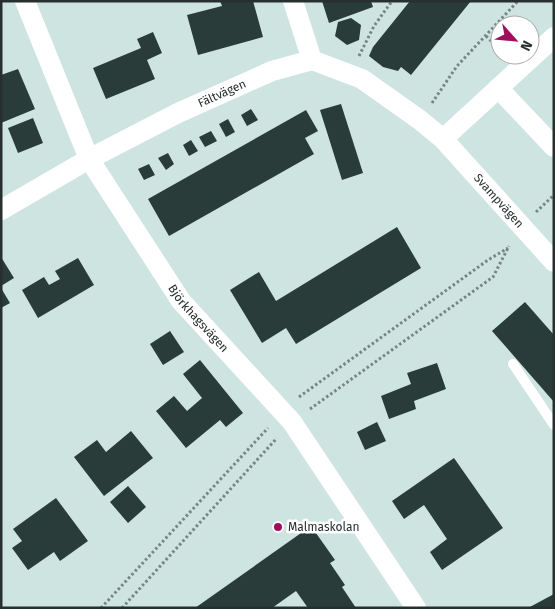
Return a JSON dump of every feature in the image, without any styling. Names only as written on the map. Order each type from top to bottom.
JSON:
[{"type":"street","name":"Björkhagsvägen","points":[[25,1],[89,159],[181,302],[292,422],[416,608]]},
{"type":"street","points":[[294,1],[312,60],[362,79],[420,120],[443,139],[554,36]]},
{"type":"street","name":"Fältvägen","points":[[1,210],[89,159],[178,113],[272,71],[312,60]]},
{"type":"street","points":[[498,88],[554,147]]},
{"type":"street","name":"Svampvägen","points":[[443,139],[554,262]]},
{"type":"lane","points":[[513,364],[554,425]]},
{"type":"path","points":[[350,75],[374,26],[392,1]]},
{"type":"path","points":[[429,107],[457,66],[518,1]]},
{"type":"path","points":[[486,36],[490,40]]},
{"type":"building","points":[[220,1],[253,1],[263,37],[198,55],[187,15],[222,6]]},
{"type":"building","points":[[322,1],[371,1],[373,7],[329,23]]},
{"type":"building","points":[[410,1],[471,1],[411,75],[401,67],[398,71],[383,67],[369,56],[373,47]]},
{"type":"building","points":[[351,18],[361,25],[359,40],[347,45],[335,36],[338,22]]},
{"type":"building","points":[[153,32],[162,53],[147,60],[155,79],[106,99],[93,68],[141,48],[137,39]]},
{"type":"building","points":[[18,69],[35,109],[1,123],[1,75]]},
{"type":"building","points":[[341,104],[363,173],[342,180],[320,110]]},
{"type":"building","points":[[251,109],[258,120],[247,126],[241,115]]},
{"type":"building","points":[[306,110],[318,131],[305,138],[314,154],[169,236],[148,199]]},
{"type":"building","points":[[33,118],[43,143],[18,153],[8,128]]},
{"type":"building","points":[[228,119],[235,132],[226,137],[219,124]]},
{"type":"building","points":[[211,131],[217,141],[205,147],[199,137]]},
{"type":"building","points":[[191,140],[198,151],[189,156],[183,145]]},
{"type":"building","points":[[168,153],[174,164],[166,170],[158,158]]},
{"type":"building","points":[[149,164],[155,175],[144,180],[138,169]]},
{"type":"building","points":[[397,227],[421,268],[296,344],[286,328],[262,343],[230,290],[259,272],[276,301]]},
{"type":"building","points":[[1,257],[14,278],[1,286]]},
{"type":"building","points":[[78,258],[94,285],[38,318],[22,290],[44,277],[49,285],[60,279],[55,271]]},
{"type":"building","points":[[1,288],[10,303],[1,308]]},
{"type":"building","points":[[525,302],[554,335],[554,402],[492,331]]},
{"type":"building","points":[[170,331],[184,352],[163,365],[150,344]]},
{"type":"building","points":[[200,360],[243,413],[226,427],[220,420],[186,448],[156,411],[174,396],[187,411],[202,398],[183,374]]},
{"type":"building","points":[[437,363],[446,389],[414,401],[416,409],[389,419],[381,396],[411,384],[407,373]]},
{"type":"building","points":[[377,422],[386,441],[365,450],[357,432]]},
{"type":"building","points":[[131,431],[153,458],[104,496],[74,457],[97,440],[106,452]]},
{"type":"building","points":[[454,458],[503,528],[442,570],[430,552],[447,539],[424,505],[404,519],[392,501]]},
{"type":"building","points":[[128,486],[146,507],[128,523],[110,502]]},
{"type":"building","points":[[56,498],[88,541],[60,561],[54,552],[28,570],[12,548],[22,541],[13,529]]},
{"type":"building","points":[[311,526],[335,560],[330,563],[345,585],[342,587],[356,608],[308,608],[296,591],[272,608],[195,608]]},
{"type":"building","points":[[554,594],[554,608],[528,608]]},
{"type":"place","name":"Malmaskolan","points":[[278,527]]}]
